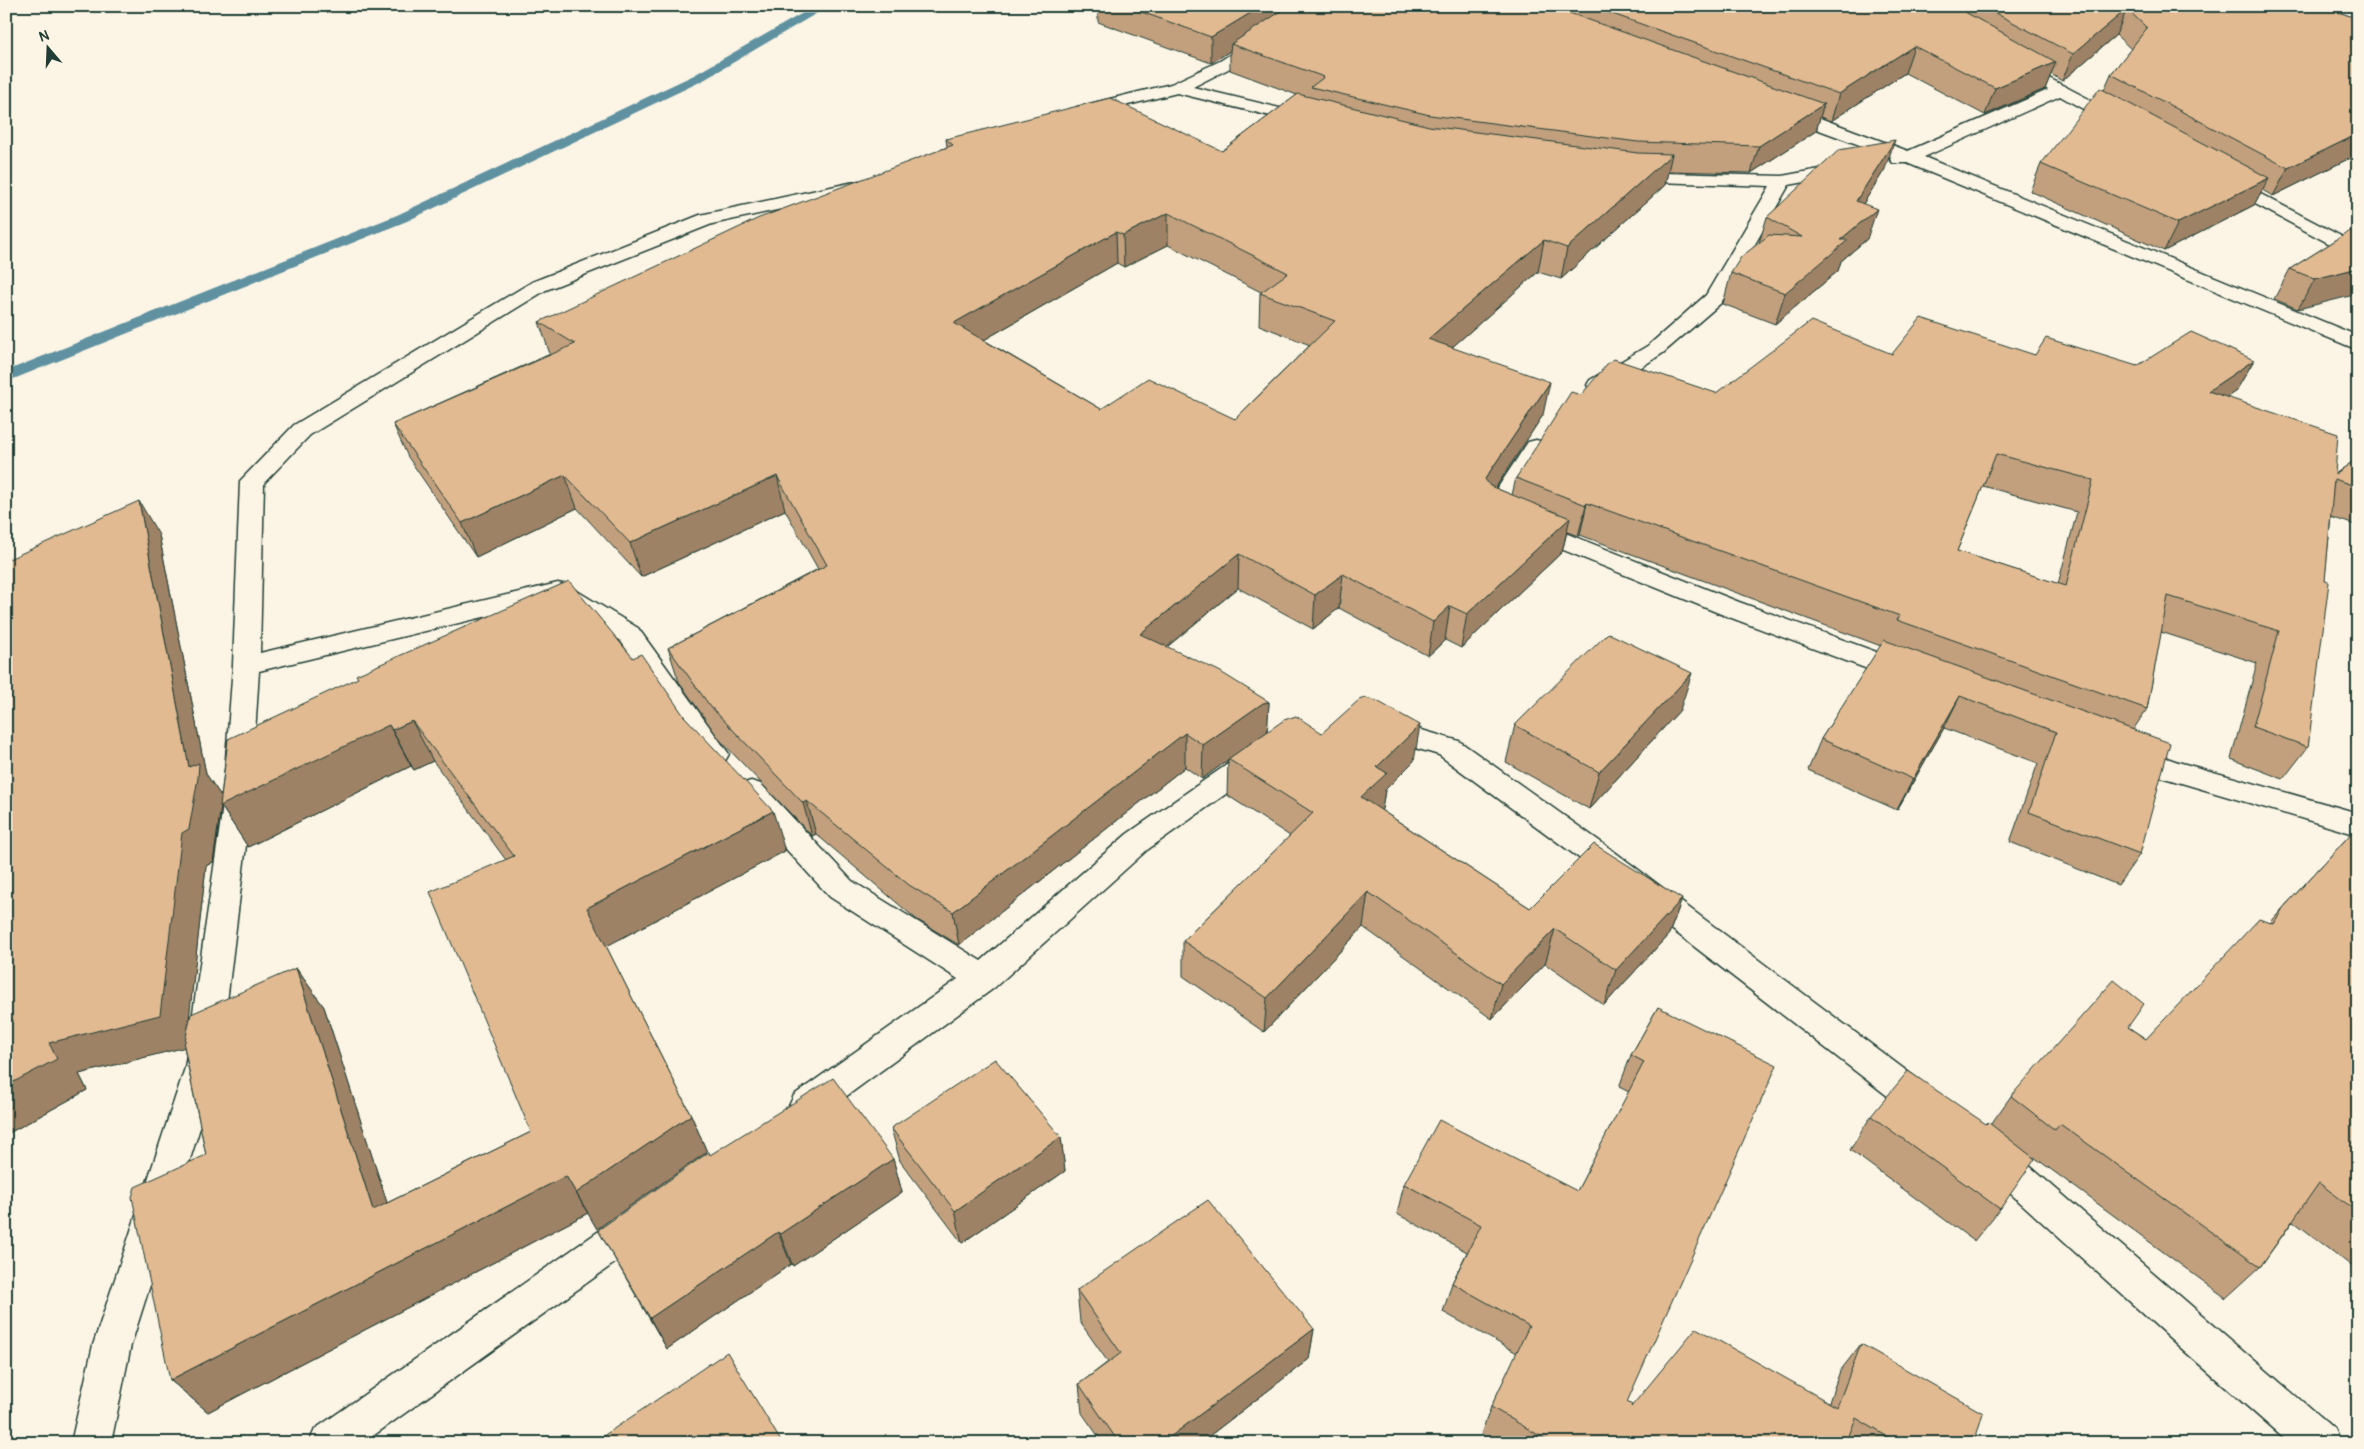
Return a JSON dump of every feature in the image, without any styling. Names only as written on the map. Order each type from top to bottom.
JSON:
[{"type":"street","points":[[1063,116],[1177,88],[1226,64],[1317,6]]},
{"type":"street","points":[[2027,71],[2139,133]]},
{"type":"street","points":[[1177,88],[1330,125]]},
{"type":"street","points":[[1880,162],[1910,157],[2061,90]]},
{"type":"street","points":[[1762,103],[1910,157],[2358,344]]},
{"type":"street","points":[[1613,174],[1632,177],[1782,181],[1861,166]]},
{"type":"street","points":[[2209,171],[2358,253]]},
{"type":"street","points":[[90,1443],[112,1345],[202,1068],[236,812],[246,665],[252,481],[302,430],[539,286],[707,219],[886,181]]},
{"type":"street","points":[[1578,397],[1656,348],[1714,299],[1782,181]]},
{"type":"street","points":[[1546,432],[1493,513],[1730,608],[1927,681]]},
{"type":"street","points":[[246,665],[558,591],[629,634],[709,748],[841,889],[983,979]]},
{"type":"street","points":[[1352,724],[1361,722],[1449,748],[1601,858],[2006,1166],[2194,1336],[2320,1443]]},
{"type":"street","points":[[783,1122],[983,979],[1137,842],[1272,746],[1281,744]]},
{"type":"street","points":[[2105,746],[2171,770],[2358,824]]},
{"type":"street","points":[[329,1443],[662,1208]]},
{"type":"building","points":[[1125,6],[1262,6],[1211,37]]},
{"type":"building","points":[[1289,6],[1550,6],[1824,104],[1759,146],[1638,142],[1430,115],[1311,87],[1324,77],[1231,44]]},
{"type":"building","points":[[1590,6],[1954,6],[2056,62],[1995,88],[1914,46],[1839,94]]},
{"type":"building","points":[[1982,6],[2322,6],[2358,19],[2358,134],[2288,168],[2111,74],[2147,28],[2127,9],[2073,54]]},
{"type":"building","points":[[2100,88],[2269,178],[2178,223],[2041,164]]},
{"type":"building","points":[[1298,94],[1429,126],[1638,153],[1672,154],[1567,248],[1544,240],[1428,339],[1550,382],[1485,479],[1490,486],[1570,518],[1467,614],[1450,606],[1433,622],[1343,574],[1315,595],[1239,554],[1140,634],[1219,671],[1269,702],[1263,703],[1203,745],[1185,733],[953,912],[909,885],[807,801],[803,803],[710,706],[668,648],[827,565],[777,476],[630,543],[565,475],[462,523],[393,424],[575,344],[539,322],[759,218],[953,145],[946,139],[1110,98],[1222,151]],"holes":[[[1168,213],[1288,273],[1260,293],[1335,321],[1235,419],[1148,378],[1101,409],[954,323],[1116,232],[1123,235]]]},
{"type":"building","points":[[1895,140],[1856,201],[1877,209],[1840,240],[1848,240],[1785,293],[1731,273],[1741,257],[1769,235],[1802,237],[1767,217],[1839,150]]},
{"type":"building","points":[[2358,226],[2358,268],[2315,279],[2290,269]]},
{"type":"building","points":[[1921,318],[2035,355],[2046,338],[2137,366],[2191,332],[2254,360],[2208,391],[2338,434],[2335,474],[2358,458],[2358,487],[2334,479],[2325,581],[2329,582],[2308,747],[2253,727],[2279,631],[2168,596],[2147,709],[1897,620],[1900,616],[1587,503],[1586,505],[1516,478],[1571,392],[1581,395],[1607,364],[1614,359],[1716,393],[1811,321],[1892,354]],"holes":[[[1996,454],[2093,480],[2066,586],[1957,551]]]},
{"type":"building","points":[[139,501],[189,767],[199,763],[189,829],[182,833],[160,1015],[49,1043],[57,1059],[6,1086],[6,554],[9,559]]},
{"type":"building","points":[[569,581],[633,658],[641,654],[684,716],[773,811],[587,908],[691,1115],[576,1193],[566,1176],[170,1380],[132,1197],[135,1187],[206,1155],[184,1046],[191,1014],[296,968],[373,1210],[531,1132],[430,892],[514,856],[412,721],[392,730],[389,725],[220,806],[228,739],[358,678],[356,675]]},
{"type":"building","points":[[1608,633],[1692,673],[1599,772],[1515,725]]},
{"type":"building","points":[[1884,640],[2170,743],[2140,854],[2029,812],[2056,732],[1960,696],[1913,779],[1821,739]]},
{"type":"building","points":[[1365,698],[1377,701],[1420,725],[1377,767],[1387,773],[1361,797],[1530,908],[1594,844],[1682,899],[1616,970],[1555,929],[1501,984],[1368,892],[1267,998],[1183,941],[1313,813],[1228,759],[1284,720],[1296,716],[1322,733],[1359,700]]},
{"type":"building","points":[[2358,826],[2358,1212],[2319,1183],[2260,1267],[2060,1124],[2055,1130],[2011,1096],[2114,980],[2144,1004],[2128,1027],[2146,1039],[2259,919],[2274,924],[2283,908]]},
{"type":"building","points":[[1658,1007],[1777,1065],[1627,1402],[1632,1405],[1631,1407],[1696,1328],[1837,1407],[1861,1344],[1983,1413],[1974,1443],[1898,1443],[1856,1418],[1846,1443],[1552,1443],[1491,1407],[1529,1326],[1452,1283],[1481,1225],[1404,1184],[1439,1120],[1577,1191],[1644,1062],[1631,1055]]},
{"type":"building","points":[[995,1059],[1061,1137],[955,1211],[891,1128]]},
{"type":"building","points":[[1908,1071],[1986,1124],[1988,1122],[2035,1159],[2000,1209],[1871,1116]]},
{"type":"building","points":[[833,1078],[893,1159],[780,1234],[778,1232],[650,1318],[598,1230],[709,1152],[710,1155]]},
{"type":"building","points":[[1208,1200],[1314,1329],[1162,1443],[1119,1443],[1079,1384],[1121,1353],[1077,1290]]},
{"type":"building","points":[[727,1352],[782,1443],[593,1443]]},
{"type":"waterway","points":[[6,377],[402,218],[698,78],[824,6]]}]
